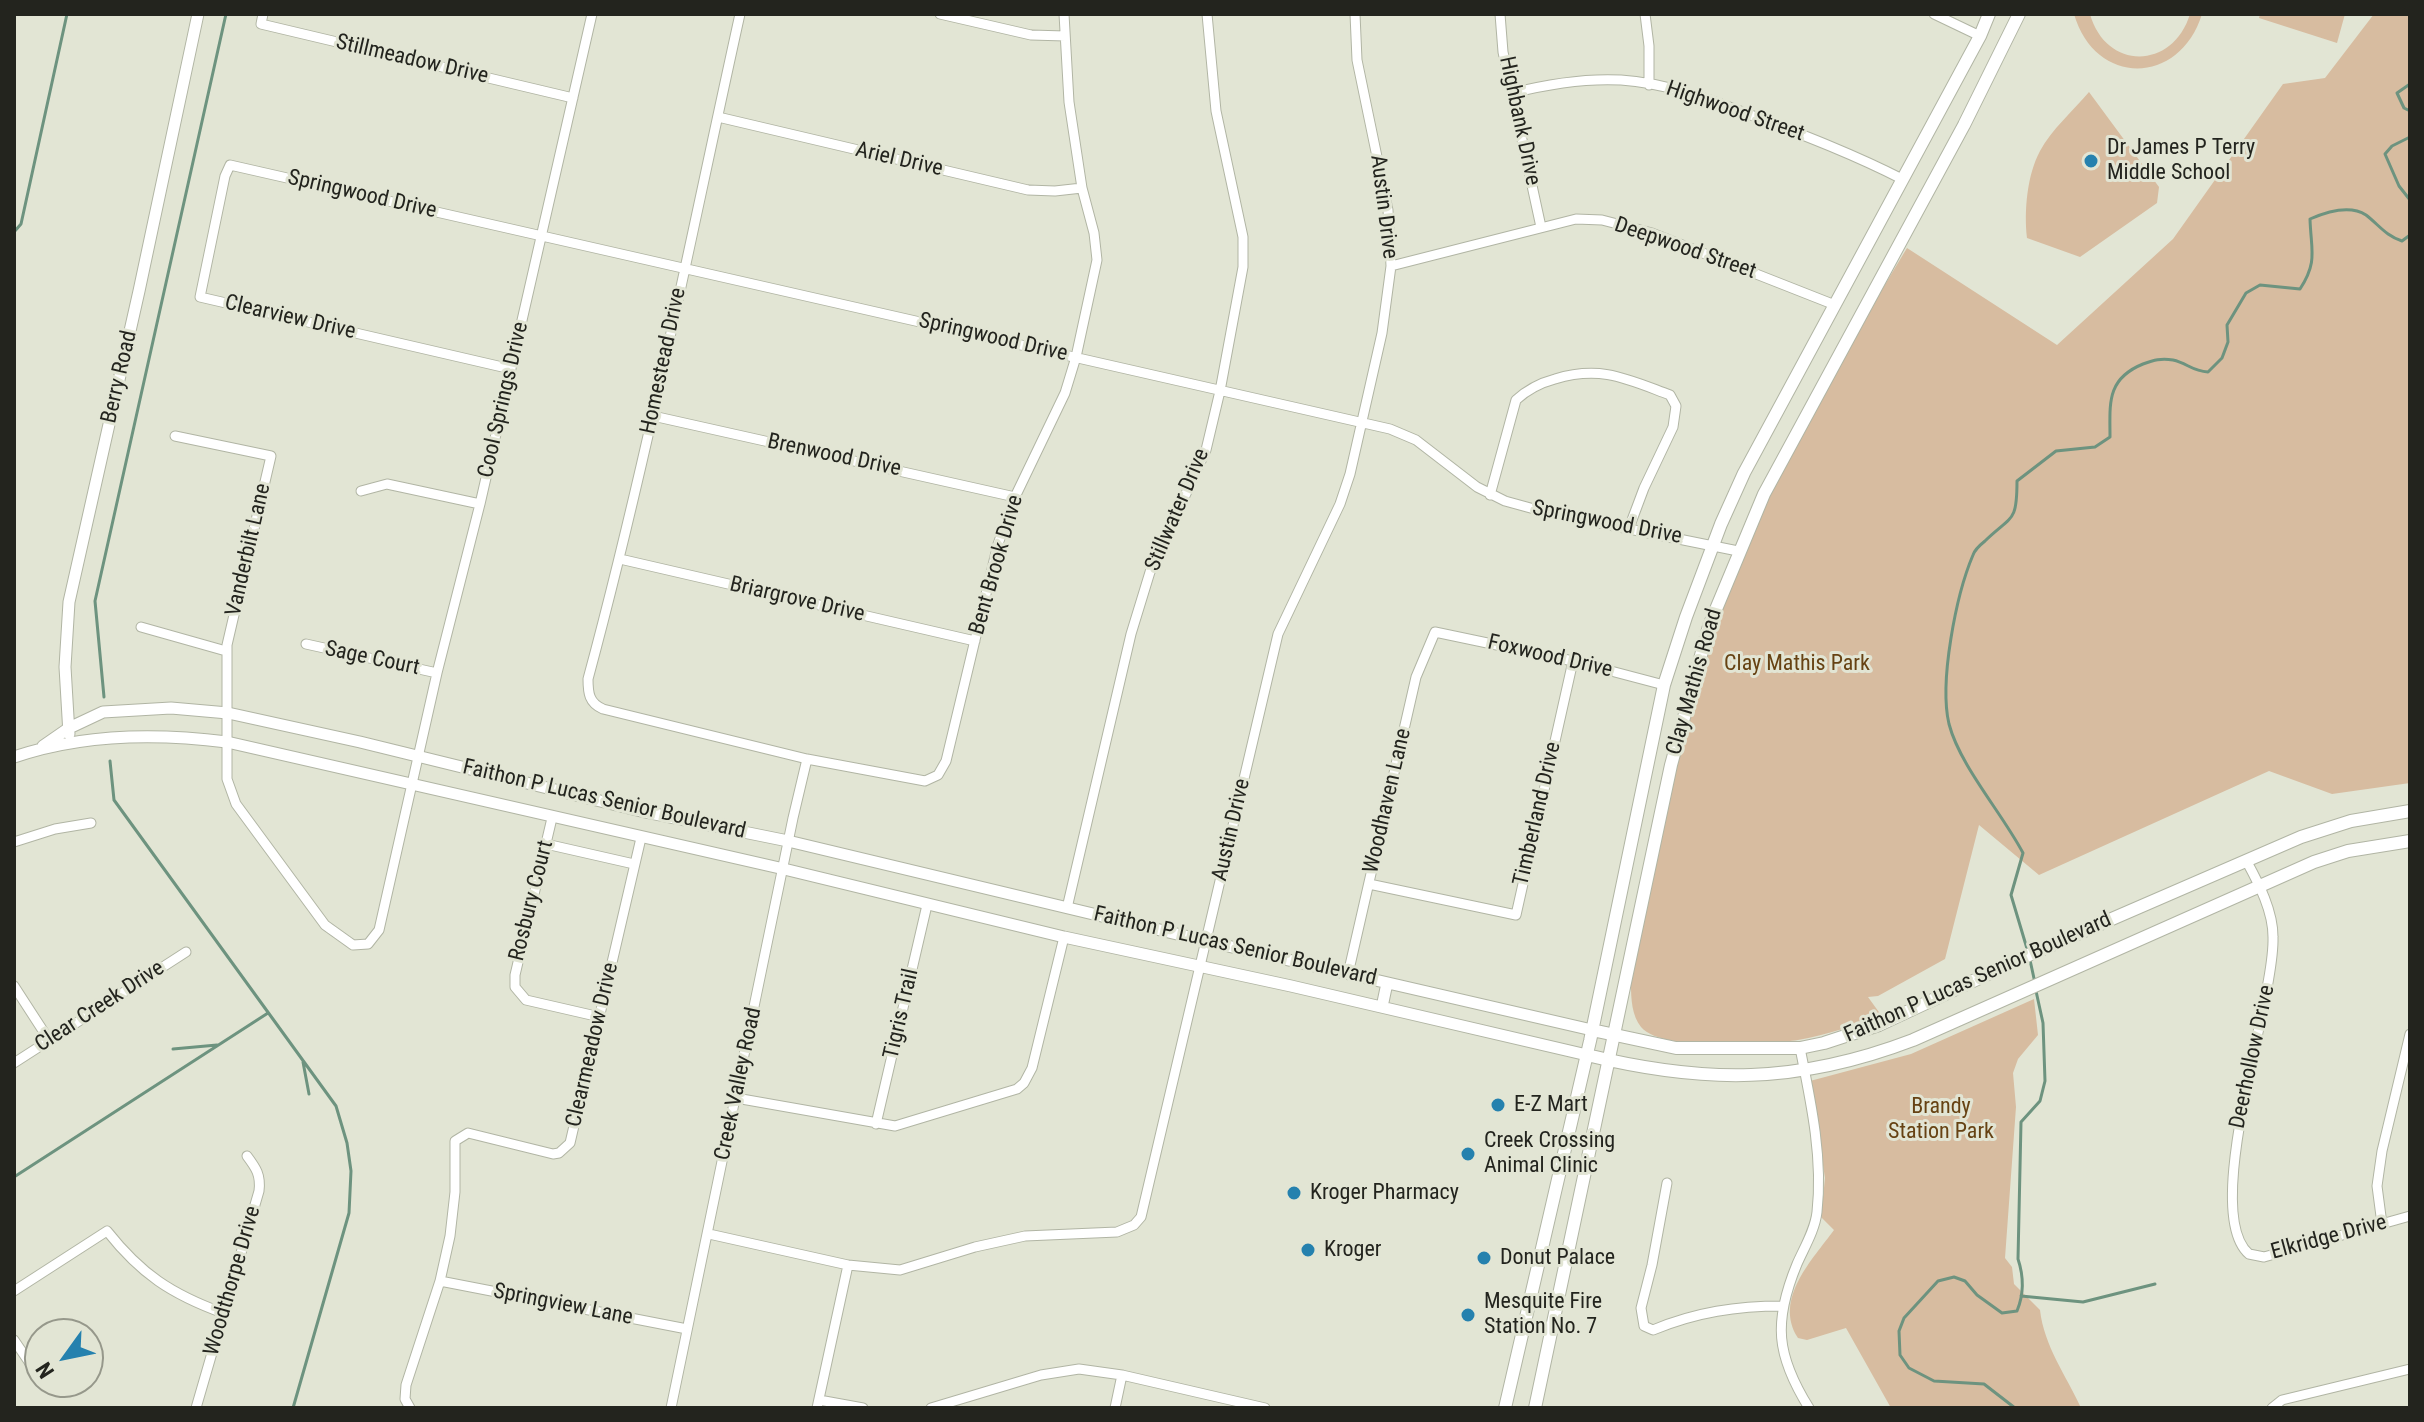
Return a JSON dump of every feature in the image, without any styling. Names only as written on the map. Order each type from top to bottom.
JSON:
[{"type":"main road","name":"Clay Mathis Road","points":[[1505,1408],[1587,1055],[1664,685],[1686,617],[1744,473],[1980,36],[1989,14]]},
{"type":"main road","name":"Clay Mathis Road","points":[[1535,1408],[1671,765],[1709,626],[1738,551],[1794,434],[1964,125],[2019,14]]},
{"type":"main road","name":"Faithon P Lucas Senior Boulevard","points":[[1592,1030],[1676,1048],[1800,1048],[1879,1025],[2077,934],[2301,837],[2351,821],[2410,811]]},
{"type":"main road","name":"Faithon P Lucas Senior Boulevard","points":[[1587,1055],[1649,1069],[1704,1076],[1805,1072],[1887,1050],[2260,886],[2348,851],[2410,841]]},
{"type":"main road","points":[[1550,1210],[1576,1216]]},
{"type":"main road","points":[[1525,1320],[1553,1325]]},
{"type":"street","name":"Berry Road","points":[[70,743],[65,667],[69,602],[198,14]]},
{"type":"street","name":"Stillmeadow Drive","points":[[263,14],[261,24],[573,98]]},
{"type":"street","name":"Cool Springs Drive","points":[[227,742],[227,779],[236,804],[325,925],[353,945],[368,944],[379,930],[592,14]]},
{"type":"street","name":"Homestead Drive","points":[[596,705],[588,692],[588,679],[653,416],[740,14]]},
{"type":"street","points":[[940,14],[1031,35],[1065,36]]},
{"type":"street","name":"Bent Brook Drive","points":[[596,705],[807,759],[921,781],[938,775],[946,761],[998,544],[1015,497],[1065,393],[1097,260],[1069,102],[1064,14]]},
{"type":"street","name":"Stillwater Drive","points":[[1067,908],[1131,634],[1154,562],[1206,450],[1243,267],[1243,237],[1216,111],[1207,14]]},
{"type":"street","name":"Austin Drive","points":[[709,1234],[848,1265],[900,1270],[1025,1236],[1117,1232],[1134,1225],[1144,1210],[1278,634],[1340,504],[1350,474],[1382,333],[1391,266],[1388,210],[1357,60],[1355,14]]},
{"type":"street","name":"Highbank Drive","points":[[1500,14],[1503,52],[1541,227]]},
{"type":"street","points":[[1645,14],[1649,85]]},
{"type":"street","points":[[1934,14],[1980,36]]},
{"type":"street","name":"Highwood Street","points":[[1512,93],[1574,81],[1622,80],[1649,85],[1702,97],[1848,152],[1902,179]]},
{"type":"street","name":"Ariel Drive","points":[[718,117],[1028,190],[1082,188]]},
{"type":"street","name":"Springwood Drive","points":[[230,165],[1390,429],[1416,440],[1490,495],[1545,512],[1738,551]]},
{"type":"street","name":"Clearview Drive","points":[[230,165],[225,176],[200,297],[511,369]]},
{"type":"street","name":"Deepwood Street","points":[[1391,266],[1576,219],[1602,220],[1652,233],[1835,305]]},
{"type":"street","points":[[1490,495],[1516,400],[1543,382],[1570,374],[1596,371],[1615,375],[1670,395],[1676,406],[1673,427],[1629,528]]},
{"type":"street","name":"Brenwood Drive","points":[[653,416],[1015,497]]},
{"type":"street","name":"Vanderbilt Lane","points":[[175,436],[271,456],[226,651],[227,742]]},
{"type":"street","points":[[361,491],[387,484],[480,504]]},
{"type":"street","name":"Briargrove Drive","points":[[620,559],[975,641]]},
{"type":"street","points":[[141,627],[226,651]]},
{"type":"street","name":"Foxwood Drive","points":[[1435,632],[1573,661],[1664,685]]},
{"type":"street","name":"Woodhaven Lane","points":[[1348,974],[1416,677],[1435,632]]},
{"type":"street","name":"Sage Court","points":[[306,644],[437,673]]},
{"type":"street","name":"Timberland Drive","points":[[1369,884],[1516,915],[1573,661]]},
{"type":"street","name":"Faithon P Lucas Senior Boulevard","points":[[40,748],[69,728],[103,712],[171,708],[228,713],[1592,1030]]},
{"type":"street","name":"Faithon P Lucas Senior Boulevard","points":[[14,757],[40,748],[70,743],[151,736],[227,742],[1587,1055]]},
{"type":"street","name":"Creek Valley Road","points":[[671,1408],[807,759]]},
{"type":"street","name":"Rosbury Court","points":[[552,818],[515,975],[515,987],[526,1000],[600,1017]]},
{"type":"street","points":[[14,842],[55,829],[91,823]]},
{"type":"street","name":"Clearmeadow Drive","points":[[410,1408],[405,1399],[406,1385],[440,1281],[453,1220],[455,1141],[468,1133],[544,1154],[565,1149],[574,1134],[641,838]]},
{"type":"street","points":[[546,844],[634,864]]},
{"type":"street","name":"Deerhollow Drive","points":[[2247,862],[2260,886],[2273,933],[2273,966],[2234,1147],[2232,1178],[2237,1230],[2240,1242],[2249,1254]]},
{"type":"street","name":"Tigris Trail","points":[[876,1124],[927,905]]},
{"type":"street","points":[[736,1098],[876,1124],[903,1124],[1005,1094],[1024,1083],[1032,1068],[1064,937]]},
{"type":"street","name":"Clear Creek Drive","points":[[14,1063],[186,952]]},
{"type":"street","points":[[1382,1007],[1387,983]]},
{"type":"street","points":[[14,986],[49,1040]]},
{"type":"street","points":[[2382,1224],[2377,1186],[2382,1151],[2410,1034]]},
{"type":"street","points":[[1800,1048],[1818,1153],[1818,1205],[1783,1306],[1780,1330],[1783,1356],[1794,1384],[1809,1408]]},
{"type":"street","name":"Woodthorpe Drive","points":[[196,1408],[259,1191],[257,1171],[247,1156]]},
{"type":"street","points":[[1667,1183],[1641,1308],[1644,1326],[1653,1330],[1691,1317],[1742,1306],[1783,1306]]},
{"type":"street","name":"Elkridge Drive","points":[[2249,1254],[2264,1257],[2410,1216]]},
{"type":"street","points":[[14,1291],[107,1231],[131,1260],[156,1281],[182,1297],[223,1313]]},
{"type":"street","points":[[848,1265],[818,1404],[863,1408]]},
{"type":"street","name":"Springview Lane","points":[[440,1281],[687,1329]]},
{"type":"street","points":[[931,1408],[945,1407],[1041,1375],[1090,1369],[1265,1408]]},
{"type":"street","points":[[2272,1408],[2282,1400],[2410,1369]]},
{"type":"street","points":[[1115,1408],[1122,1375]]},
{"type":"green space","points":[[2074,14],[2090,14],[2098,33],[2110,46],[2124,54],[2140,56],[2155,54],[2169,46],[2190,14],[2202,14],[2191,38],[2176,55],[2157,65],[2138,68],[2118,65],[2100,55],[2085,38]]},
{"type":"green space","points":[[2260,14],[2345,14],[2337,43],[2259,18]]},
{"type":"green space","name":"Clay Mathis Park","points":[[2374,14],[2410,14],[2410,783],[2332,794],[2269,771],[2039,875],[1979,825],[1945,959],[1878,996],[1868,997],[1881,1015],[1819,1036],[1763,1044],[1715,1045],[1652,1035],[1638,1023],[1631,985],[1677,762],[1713,631],[1731,581],[1775,482],[1825,387],[1907,248],[2057,345],[2173,239],[2283,84],[2325,78]]},
{"type":"green space","points":[[2089,92],[2159,187],[2157,203],[2080,257],[2027,238],[2026,205],[2029,182],[2040,151]]},
{"type":"green space","name":"Brandy Station Park","points":[[2034,999],[2038,1035],[2018,1059],[2013,1073],[2016,1107],[2005,1258],[2012,1267],[2014,1284],[2040,1310],[2051,1348],[2081,1408],[1891,1408],[1846,1328],[1807,1340],[1798,1338],[1792,1323],[1790,1309],[1799,1280],[1834,1230],[1821,1217],[1825,1178],[1810,1081],[1911,1054]]},
{"type":"waterway","points":[[14,232],[21,224],[67,14]]},
{"type":"waterway","points":[[104,697],[95,601],[226,14]]},
{"type":"waterway","points":[[2410,84],[2397,93],[2404,108],[2410,111]]},
{"type":"waterway","points":[[2410,137],[2392,146],[2385,154],[2399,186],[2410,200]]},
{"type":"waterway","points":[[2028,952],[2011,895],[2023,853],[1962,756],[1954,740],[1946,706],[1951,639],[1961,592],[1974,553],[2014,512],[2017,481],[2056,451],[2095,447],[2110,437],[2111,403],[2116,385],[2122,377],[2143,364],[2161,359],[2208,372],[2222,358],[2228,342],[2227,325],[2246,293],[2260,285],[2300,289],[2311,263],[2310,219],[2330,212],[2352,210],[2366,215],[2396,239],[2402,241],[2410,235]]},
{"type":"waterway","points":[[110,761],[114,800],[336,1106],[347,1143],[351,1171],[349,1213],[293,1408]]},
{"type":"waterway","points":[[2030,960],[2035,983]]},
{"type":"waterway","points":[[2015,1408],[1984,1384],[1934,1381],[1909,1368],[1900,1355],[1899,1331],[1904,1318],[1938,1281],[1954,1277],[1965,1281],[1977,1295],[2002,1313],[2017,1311],[2022,1285],[2018,1259],[2021,1122],[2040,1101],[2045,1081],[2043,1023],[2036,991]]},
{"type":"waterway","points":[[14,1177],[268,1013]]},
{"type":"waterway","points":[[173,1049],[217,1045]]},
{"type":"waterway","points":[[303,1062],[309,1094]]},
{"type":"waterway","points":[[2021,1296],[2083,1302],[2155,1284]]},
{"type":"place","name":"Dr James P Terry Middle School","points":[[2091,161]]},
{"type":"place","name":"E-Z Mart","points":[[1498,1105]]},
{"type":"place","name":"Creek Crossing Animal Clinic","points":[[1468,1154]]},
{"type":"place","name":"Kroger Pharmacy","points":[[1294,1193]]},
{"type":"place","name":"Kroger","points":[[1308,1250]]},
{"type":"place","name":"Donut Palace","points":[[1484,1258]]},
{"type":"place","name":"Mesquite Fire Station No. 7","points":[[1468,1315]]}]
